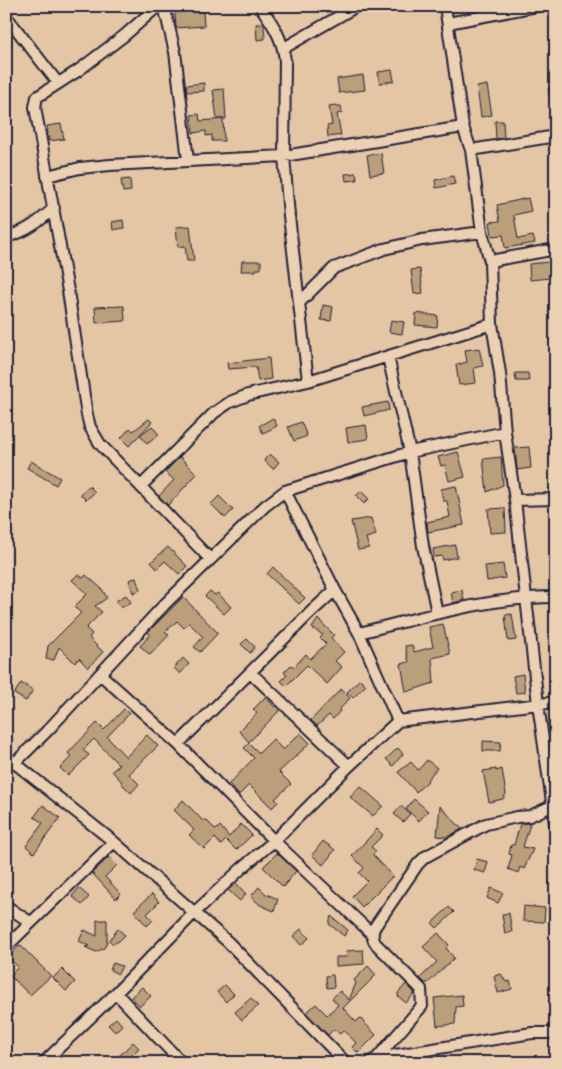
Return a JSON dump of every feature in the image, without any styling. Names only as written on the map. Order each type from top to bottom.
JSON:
[{"type":"street","points":[[158,6],[125,35],[79,70],[37,96],[35,107],[54,208],[90,427],[100,444],[210,560]]},
{"type":"street","points":[[164,6],[175,52],[188,160]]},
{"type":"street","points":[[260,6],[278,32],[284,48],[284,156],[308,381]]},
{"type":"street","points":[[284,48],[357,6]]},
{"type":"street","points":[[445,6],[464,127],[471,150],[482,232],[490,261],[492,324],[500,373],[505,432],[515,500],[538,704],[555,804],[556,830]]},
{"type":"street","points":[[448,22],[537,6]]},
{"type":"street","points":[[6,16],[58,83]]},
{"type":"street","points":[[48,176],[88,168],[188,160],[284,156],[464,127]]},
{"type":"street","points":[[471,150],[556,136]]},
{"type":"street","points":[[6,236],[19,234],[30,228],[54,208]]},
{"type":"street","points":[[299,304],[334,268],[384,249],[422,240],[482,232]]},
{"type":"street","points":[[490,261],[556,249]]},
{"type":"street","points":[[141,486],[214,413],[230,402],[248,395],[308,381],[492,324]]},
{"type":"street","points":[[388,357],[410,452],[423,546],[437,614]]},
{"type":"street","points":[[16,762],[164,605],[265,506],[285,491],[410,452],[505,432]]},
{"type":"street","points":[[285,491],[359,633],[398,721]]},
{"type":"street","points":[[515,500],[556,498]]},
{"type":"street","points":[[178,744],[335,590]]},
{"type":"street","points":[[359,633],[437,614],[526,597],[556,597]]},
{"type":"street","points":[[251,673],[349,766]]},
{"type":"street","points":[[100,674],[178,744],[274,841],[372,934],[376,944],[421,989],[422,1006],[373,1060]]},
{"type":"street","points":[[43,1063],[116,994],[194,913],[274,841],[349,766],[398,721],[556,702]]},
{"type":"street","points":[[6,756],[16,762],[114,842],[228,942],[346,1063]]},
{"type":"street","points":[[372,934],[374,928],[418,864],[425,857],[486,824],[510,818],[530,816],[555,804]]},
{"type":"street","points":[[6,947],[114,842]]},
{"type":"street","points":[[6,906],[30,922]]},
{"type":"street","points":[[116,994],[182,1063]]},
{"type":"street","points":[[373,1060],[532,1033],[556,1033]]},
{"type":"building","points":[[203,11],[204,26],[176,28],[175,13]]},
{"type":"building","points":[[256,24],[264,24],[265,39],[257,40]]},
{"type":"building","points":[[392,70],[394,81],[380,83],[378,72]]},
{"type":"building","points":[[363,75],[365,90],[339,93],[337,79]]},
{"type":"building","points":[[204,83],[204,91],[187,92],[186,85]]},
{"type":"building","points":[[487,85],[492,115],[481,117],[477,87]]},
{"type":"building","points":[[556,88],[556,111],[552,111],[548,89]]},
{"type":"building","points":[[224,89],[226,119],[217,119],[213,90]]},
{"type":"building","points":[[329,106],[341,106],[342,113],[337,114],[341,135],[328,137],[327,126],[332,125]]},
{"type":"building","points":[[199,114],[200,121],[223,119],[224,141],[212,141],[212,135],[206,136],[206,131],[193,133],[191,115]]},
{"type":"building","points":[[495,121],[503,121],[504,138],[496,139]]},
{"type":"building","points":[[61,124],[64,139],[49,141],[47,126]]},
{"type":"building","points":[[381,153],[384,173],[370,175],[367,155]]},
{"type":"building","points":[[356,173],[357,180],[346,181],[345,174]]},
{"type":"building","points":[[453,176],[455,184],[436,188],[435,180]]},
{"type":"building","points":[[130,179],[131,191],[123,192],[121,180]]},
{"type":"building","points":[[528,198],[531,211],[514,215],[518,239],[533,236],[535,243],[505,248],[503,235],[492,236],[490,222],[500,221],[497,205]]},
{"type":"building","points":[[123,220],[124,228],[113,230],[112,222]]},
{"type":"building","points":[[190,226],[194,261],[187,261],[185,246],[178,247],[176,227]]},
{"type":"building","points":[[242,261],[261,261],[261,269],[241,271]]},
{"type":"building","points":[[549,262],[550,278],[530,280],[529,264]]},
{"type":"building","points":[[420,269],[423,293],[414,294],[411,270]]},
{"type":"building","points":[[323,305],[333,307],[331,321],[321,320]]},
{"type":"building","points":[[124,306],[125,321],[96,323],[95,307]]},
{"type":"building","points":[[416,313],[438,316],[437,327],[415,325]]},
{"type":"building","points":[[391,320],[404,322],[402,334],[389,332]]},
{"type":"building","points":[[479,348],[483,366],[474,368],[476,383],[459,385],[456,365],[467,362],[465,350]]},
{"type":"building","points":[[269,358],[271,379],[258,381],[256,367],[228,369],[227,363]]},
{"type":"building","points":[[515,373],[528,373],[529,381],[516,381]]},
{"type":"building","points":[[388,402],[389,410],[364,416],[362,407]]},
{"type":"building","points":[[273,418],[277,426],[263,433],[259,426]]},
{"type":"building","points":[[149,419],[152,422],[129,446],[121,438],[130,428],[133,431]]},
{"type":"building","points":[[301,422],[307,436],[294,441],[288,427]]},
{"type":"building","points":[[366,425],[368,439],[348,442],[346,428]]},
{"type":"building","points":[[152,426],[159,435],[147,444],[140,435]]},
{"type":"building","points":[[529,447],[531,468],[517,470],[515,448]]},
{"type":"building","points":[[458,452],[465,477],[449,481],[445,465],[441,466],[438,457]]},
{"type":"building","points":[[270,454],[279,462],[273,469],[264,460]]},
{"type":"building","points":[[180,457],[197,474],[168,505],[159,496],[174,480],[165,472]]},
{"type":"building","points":[[501,457],[503,485],[487,492],[483,459]]},
{"type":"building","points":[[31,461],[60,478],[56,485],[27,468]]},
{"type":"building","points":[[89,486],[95,492],[86,500],[80,494]]},
{"type":"building","points":[[456,486],[464,525],[428,532],[427,522],[450,517],[447,501],[443,501],[441,489]]},
{"type":"building","points":[[361,491],[369,499],[364,504],[356,496]]},
{"type":"building","points":[[219,496],[233,510],[225,518],[211,504]]},
{"type":"building","points":[[505,508],[506,532],[490,533],[488,509]]},
{"type":"building","points":[[371,518],[376,535],[366,538],[369,548],[358,550],[351,521]]},
{"type":"building","points":[[455,545],[457,557],[443,560],[442,556],[434,557],[433,549]]},
{"type":"building","points":[[168,547],[187,566],[179,574],[165,561],[157,569],[151,562]]},
{"type":"building","points":[[503,564],[505,578],[487,581],[485,566]]},
{"type":"building","points":[[273,567],[305,598],[299,604],[267,574]]},
{"type":"building","points":[[78,574],[83,578],[86,575],[102,589],[107,598],[95,606],[102,612],[86,628],[92,634],[89,638],[103,652],[88,668],[79,658],[75,663],[59,647],[54,660],[46,659],[48,646],[81,613],[74,607],[87,594],[72,580]]},
{"type":"building","points":[[136,578],[140,590],[133,593],[129,580]]},
{"type":"building","points":[[462,590],[464,600],[453,603],[451,592]]},
{"type":"building","points":[[210,591],[215,595],[218,593],[231,607],[224,614],[205,596]]},
{"type":"building","points":[[126,595],[131,602],[121,608],[116,601]]},
{"type":"building","points":[[183,597],[218,633],[200,652],[194,647],[203,637],[189,623],[184,628],[177,621],[165,632],[169,635],[150,655],[140,646],[150,635],[148,632]]},
{"type":"building","points":[[512,614],[516,640],[508,641],[505,615]]},
{"type":"building","points":[[318,619],[334,635],[331,638],[344,652],[335,661],[342,667],[327,684],[307,665],[286,686],[281,681],[287,675],[284,672],[291,665],[294,667],[306,654],[310,659],[326,644],[320,638],[323,635],[312,628]]},
{"type":"building","points":[[443,624],[450,654],[432,658],[434,683],[406,692],[401,664],[409,662],[405,646],[412,645],[414,652],[433,647],[429,627]]},
{"type":"building","points":[[247,639],[255,647],[250,653],[241,644]]},
{"type":"building","points":[[183,658],[189,664],[180,674],[174,668]]},
{"type":"building","points":[[523,674],[525,692],[516,693],[513,676]]},
{"type":"building","points":[[360,679],[366,685],[353,698],[347,692]]},
{"type":"building","points":[[21,683],[33,690],[26,701],[14,694]]},
{"type":"building","points":[[341,689],[350,698],[333,719],[329,715],[317,726],[311,720]]},
{"type":"building","points":[[265,697],[279,711],[249,742],[239,731],[257,713],[253,710]]},
{"type":"building","points":[[124,709],[129,714],[107,737],[126,757],[147,735],[158,746],[129,774],[139,784],[131,793],[112,771],[119,765],[94,739],[83,750],[89,755],[68,776],[60,768],[71,757],[68,753],[97,723],[104,730]]},
{"type":"building","points":[[300,733],[310,743],[279,772],[291,784],[275,799],[278,802],[272,808],[249,785],[239,795],[229,784],[254,758],[244,748],[249,743],[259,753],[273,739],[283,750]]},
{"type":"building","points":[[483,741],[501,742],[500,751],[483,751]]},
{"type":"building","points":[[398,748],[403,754],[393,766],[386,759]]},
{"type":"building","points":[[427,760],[437,768],[428,781],[416,792],[398,772],[411,762],[418,770]]},
{"type":"building","points":[[496,769],[496,771],[502,769],[506,794],[503,799],[489,802],[483,771]]},
{"type":"building","points":[[360,786],[383,806],[373,816],[350,797]]},
{"type":"building","points":[[414,799],[428,811],[419,821],[406,809]]},
{"type":"building","points":[[183,800],[203,821],[205,819],[216,830],[220,826],[229,837],[241,824],[252,835],[236,850],[226,840],[221,845],[215,838],[204,849],[189,835],[194,830],[174,810]]},
{"type":"building","points":[[43,805],[60,818],[34,853],[26,846],[43,823],[34,817]]},
{"type":"building","points":[[401,806],[410,814],[403,822],[394,814]]},
{"type":"building","points":[[440,806],[462,829],[447,837],[437,836]]},
{"type":"building","points":[[520,824],[530,824],[523,847],[533,849],[524,869],[520,867],[518,873],[508,869],[512,855],[509,854],[511,845],[514,845]]},
{"type":"building","points":[[377,829],[383,835],[371,847],[376,851],[373,855],[393,876],[362,907],[352,896],[367,881],[359,873],[364,868],[352,856]]},
{"type":"building","points":[[323,841],[335,850],[323,865],[312,855]]},
{"type":"building","points":[[277,853],[296,871],[283,887],[263,867]]},
{"type":"building","points":[[109,857],[117,865],[105,877],[121,894],[116,899],[92,873]]},
{"type":"building","points":[[477,859],[488,862],[485,873],[474,870]]},
{"type":"building","points":[[236,883],[246,894],[240,901],[228,890]]},
{"type":"building","points":[[259,887],[266,894],[278,899],[274,911],[260,905],[251,896]]},
{"type":"building","points":[[79,888],[89,897],[82,905],[72,896]]},
{"type":"building","points":[[491,888],[503,893],[498,903],[487,898]]},
{"type":"building","points":[[152,894],[159,902],[147,914],[153,920],[147,926],[134,911]]},
{"type":"building","points":[[524,906],[545,908],[544,922],[523,921]]},
{"type":"building","points":[[449,907],[454,912],[437,928],[432,923]]},
{"type":"building","points":[[509,913],[512,932],[505,934],[502,914]]},
{"type":"building","points":[[331,916],[348,930],[344,936],[329,924]]},
{"type":"building","points":[[97,920],[107,920],[107,943],[104,948],[96,952],[85,947],[89,946],[79,941],[84,930],[97,936]]},
{"type":"building","points":[[118,929],[125,935],[113,944],[109,940]]},
{"type":"building","points":[[301,929],[309,938],[301,945],[293,936]]},
{"type":"building","points":[[438,933],[449,945],[446,948],[454,958],[428,983],[425,983],[420,978],[437,962],[423,947]]},
{"type":"building","points":[[20,945],[51,976],[30,995],[10,976],[18,967],[8,957]]},
{"type":"building","points":[[363,950],[364,964],[336,966],[336,957],[347,957],[346,951]]},
{"type":"building","points":[[113,963],[122,966],[118,974],[110,970]]},
{"type":"building","points":[[368,966],[376,975],[343,1008],[356,1022],[360,1018],[376,1035],[358,1053],[352,1047],[356,1043],[344,1030],[340,1034],[334,1029],[328,1035],[306,1013],[316,1004],[327,1015],[338,1005],[332,998],[340,991],[349,1000],[356,983],[354,980]]},
{"type":"building","points":[[62,969],[75,982],[66,991],[53,978]]},
{"type":"building","points":[[501,974],[506,982],[510,981],[512,989],[498,993],[494,976]]},
{"type":"building","points":[[333,975],[334,987],[327,988],[326,976]]},
{"type":"building","points":[[406,984],[414,994],[406,1003],[398,996],[398,993]]},
{"type":"building","points":[[225,985],[234,994],[226,1002],[217,992]]},
{"type":"building","points":[[142,987],[151,996],[140,1006],[131,997]]},
{"type":"building","points":[[462,995],[463,1006],[456,1007],[455,1024],[437,1026],[434,998]]},
{"type":"building","points":[[251,998],[258,1006],[242,1020],[235,1012]]},
{"type":"building","points":[[116,1018],[122,1025],[115,1032],[108,1025]]},
{"type":"building","points":[[133,1042],[139,1048],[124,1063],[121,1063],[117,1058]]}]
